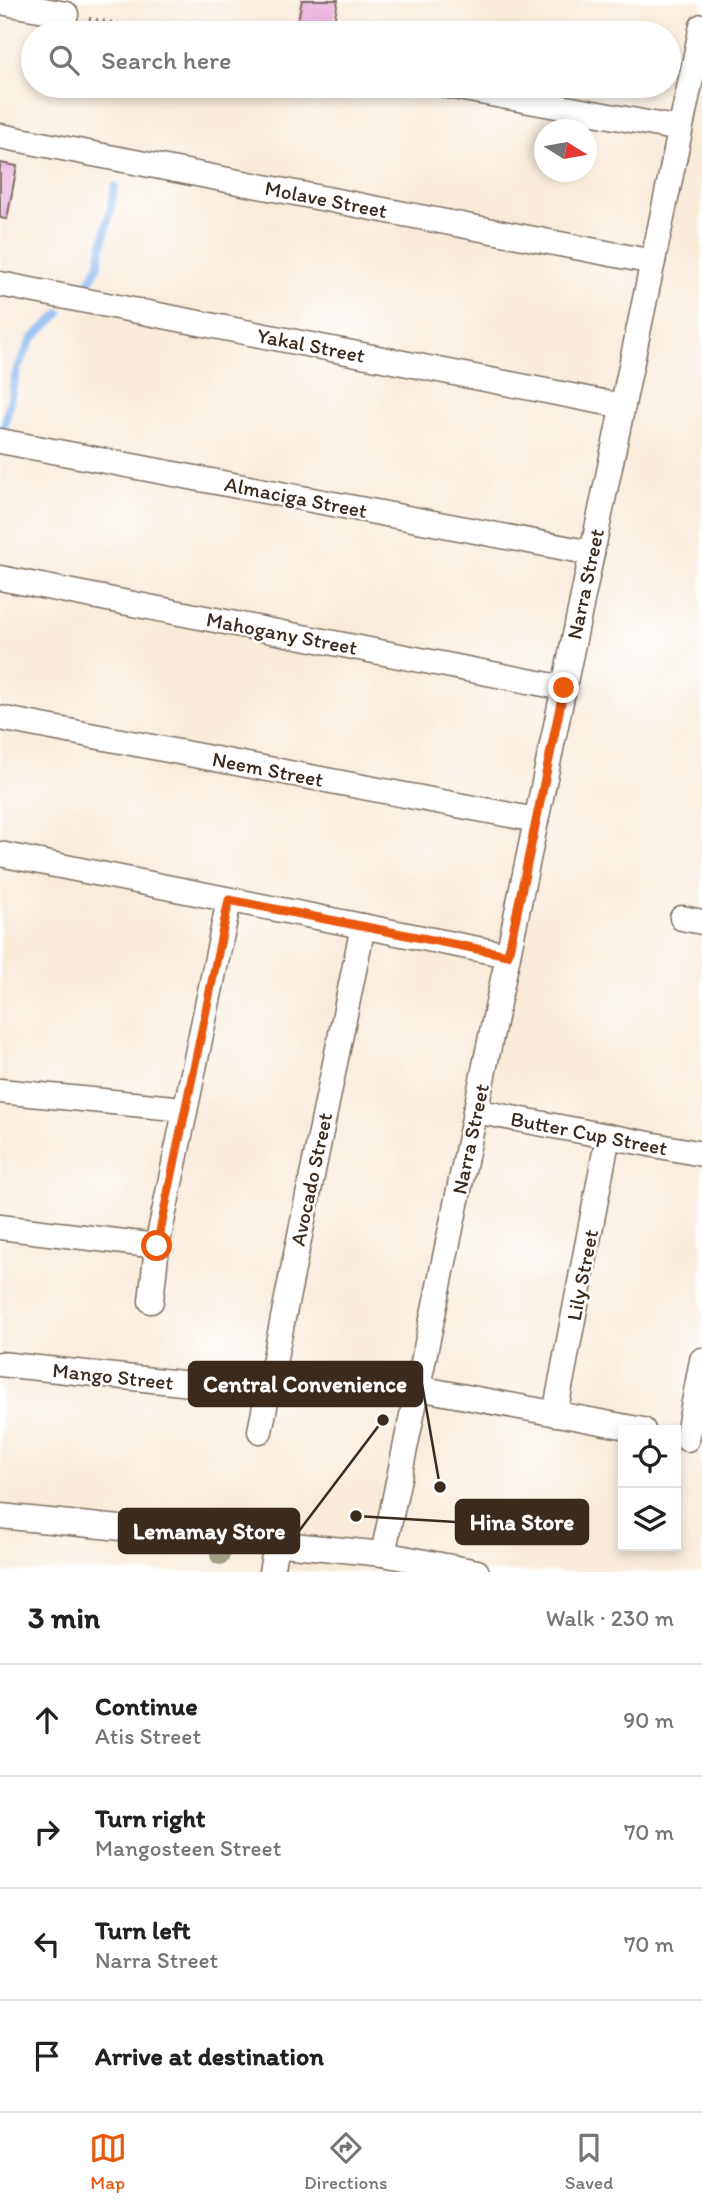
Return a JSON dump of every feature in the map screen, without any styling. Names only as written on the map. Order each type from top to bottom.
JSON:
[{"type":"street","points":[[0,2],[66,15]]},
{"type":"street","name":"Narra Street","points":[[383,1554],[702,26]]},
{"type":"street","points":[[513,98],[680,129]]},
{"type":"street","name":"Molave Street","points":[[0,136],[653,262]]},
{"type":"street","name":"Yakal Street","points":[[0,284],[623,406]]},
{"type":"street","name":"Almaciga Street","points":[[0,441],[592,554]]},
{"type":"street","name":"Mahogany Street","points":[[0,578],[564,688]]},
{"type":"street","name":"Neem Street","points":[[0,718],[536,820]]},
{"type":"street","points":[[0,855],[508,955]]},
{"type":"street","points":[[151,1301],[157,1246],[229,900]]},
{"type":"street","name":"Avocado Street","points":[[260,1432],[363,926]]},
{"type":"street","points":[[0,1091],[184,1109]]},
{"type":"street","name":"Butter Cup Street","points":[[475,1111],[702,1154]]},
{"type":"street","name":"Lily Street","points":[[555,1414],[608,1136]]},
{"type":"street","points":[[0,1227],[157,1246]]},
{"type":"street","points":[[688,1439],[702,1360]]},
{"type":"street","name":"Mango Street","points":[[0,1364],[267,1392]]},
{"type":"street","points":[[418,1388],[618,1425]]},
{"type":"street","points":[[0,1516],[276,1546],[383,1554],[477,1572]]},
{"type":"street","points":[[271,1572],[276,1546]]},
{"type":"path","points":[[66,15],[100,21]]},
{"type":"building","points":[[302,0],[338,0],[334,21],[298,21]]},
{"type":"building","points":[[0,163],[17,166],[7,219],[0,218]]},
{"type":"waterway","points":[[83,293],[98,266],[115,187]]},
{"type":"waterway","points":[[4,428],[17,369],[32,339],[60,313]]},
{"type":"place","name":"Lemamay Store","points":[[383,1420]]},
{"type":"place","name":"Central Convenience","points":[[440,1487]]},
{"type":"place","name":"Hina Store","points":[[356,1516]]},
{"type":"route","points":[[157,1246],[229,900],[508,955],[564,688]]}]
